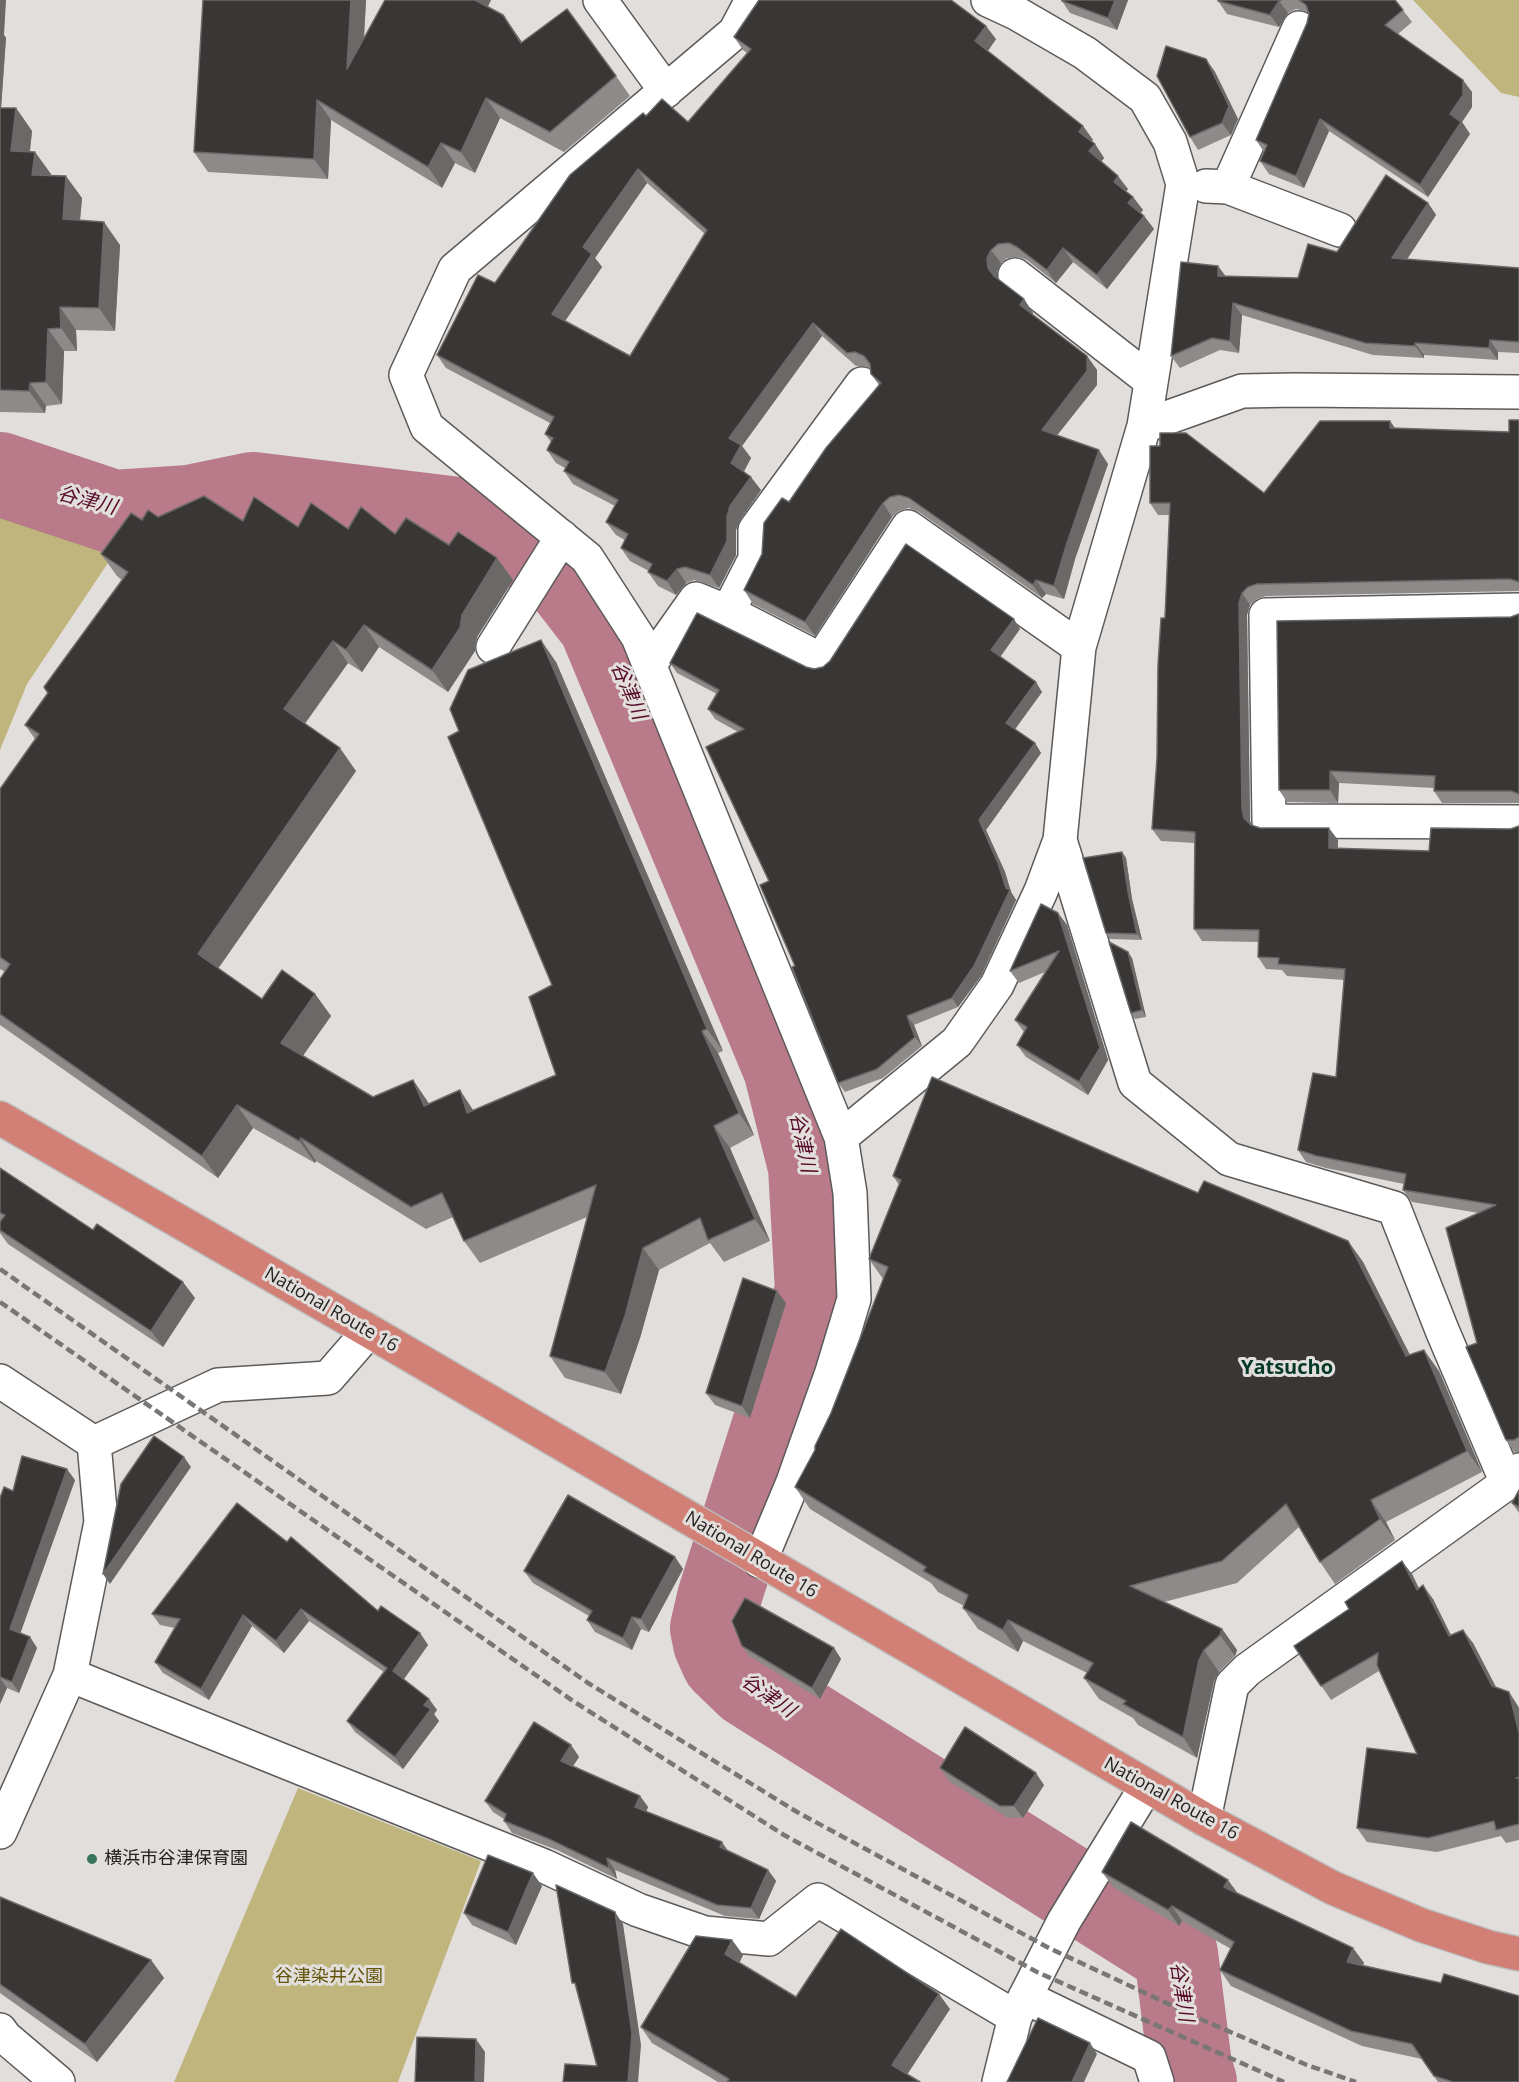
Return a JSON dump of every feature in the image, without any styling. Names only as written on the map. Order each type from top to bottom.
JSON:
[{"type":"highway","name":"National Route 16","points":[[0,1118],[1204,1819],[1344,1892],[1421,1925],[1488,1947],[1519,1954]]},
{"type":"street","points":[[600,0],[666,91]]},
{"type":"street","points":[[752,0],[735,32],[455,269],[406,375],[427,427],[587,558],[638,637],[841,1137],[850,1192],[854,1299],[832,1372],[793,1482],[756,1558]]},
{"type":"street","points":[[841,1137],[957,1042],[997,985],[1041,891],[1060,840],[1079,647],[1144,426],[1184,184],[1170,142],[1145,98],[1085,53],[1016,13],[988,0]]},
{"type":"street","points":[[1228,188],[1299,28]]},
{"type":"street","points":[[1184,184],[1228,188],[1340,230]]},
{"type":"street","points":[[1015,275],[1151,381]]},
{"type":"street","points":[[728,612],[755,559],[755,530],[862,384]]},
{"type":"street","points":[[1144,426],[1242,391],[1519,392]]},
{"type":"street","points":[[650,664],[696,599],[728,612],[821,660],[908,527],[1079,647]]},
{"type":"street","points":[[493,647],[562,537]]},
{"type":"street","points":[[1519,610],[1266,615],[1269,821],[1519,822]]},
{"type":"street","points":[[1060,840],[1135,1083],[1228,1159],[1394,1208],[1442,1330],[1513,1477],[1247,1670],[1232,1685],[1204,1819]]},
{"type":"street","points":[[94,1443],[218,1384],[328,1377],[369,1331]]},
{"type":"street","points":[[0,1381],[94,1443]]},
{"type":"street","points":[[0,1832],[70,1674],[101,1522],[94,1443]]},
{"type":"street","points":[[70,1674],[544,1866],[638,1910],[705,1933],[769,1938],[818,1900],[1020,2007],[1149,2057],[1157,2082]]},
{"type":"street","points":[[999,2082],[1020,2007],[1064,1921],[1146,1787]]},
{"type":"street","points":[[0,2030],[5,2037],[58,2082]]},
{"type":"green space","points":[[1413,0],[1519,0],[1519,97],[1501,93]]},
{"type":"green space","points":[[0,492],[126,536],[27,684],[0,750]]},
{"type":"green space","name":"谷津染井公園","points":[[298,1788],[481,1861],[398,2082],[174,2082]]},
{"type":"building","points":[[203,0],[351,0],[347,69],[385,0],[475,0],[503,15],[521,43],[567,9],[616,76],[550,132],[486,98],[461,152],[441,143],[428,167],[317,100],[314,159],[194,152]]},
{"type":"building","points":[[759,0],[951,0],[986,26],[975,41],[1083,126],[1079,132],[1095,144],[1089,151],[1118,176],[1114,182],[1133,197],[1128,203],[1144,216],[1097,275],[1063,248],[1047,270],[1009,243],[998,244],[987,258],[988,268],[994,276],[1024,299],[1020,305],[1087,356],[1087,371],[1042,430],[1099,450],[1054,586],[1036,580],[1033,585],[909,498],[899,495],[890,497],[883,503],[805,622],[744,590],[762,554],[764,523],[782,498],[789,502],[826,448],[881,383],[871,374],[870,364],[864,356],[855,352],[847,353],[813,323],[729,438],[741,445],[731,463],[751,477],[730,506],[727,517],[727,541],[710,575],[685,567],[677,569],[667,581],[648,572],[652,564],[621,548],[628,534],[606,522],[618,500],[564,471],[569,462],[547,450],[553,438],[545,434],[554,417],[437,355],[478,275],[495,283],[570,175],[643,113],[646,116],[662,99],[688,122],[751,49],[734,37]],"holes":[[[638,169],[707,230],[630,356],[552,314],[592,254],[583,247]]]},
{"type":"building","points":[[1062,0],[1115,0],[1108,18]]},
{"type":"building","points":[[1218,0],[1281,0],[1270,15]]},
{"type":"building","points":[[1299,0],[1395,0],[1403,10],[1385,25],[1463,80],[1463,95],[1450,114],[1461,122],[1420,185],[1320,119],[1296,176],[1260,161],[1267,145],[1256,140],[1307,23],[1309,14],[1306,5]]},
{"type":"building","points":[[1166,46],[1206,59],[1229,106],[1222,123],[1190,137],[1157,76]]},
{"type":"building","points":[[0,108],[16,108],[11,151],[35,152],[32,175],[66,176],[63,219],[104,222],[99,308],[60,307],[61,328],[48,329],[46,382],[30,383],[29,391],[0,390]]},
{"type":"building","points":[[1386,175],[1428,203],[1392,258],[1519,268],[1519,342],[1490,340],[1489,348],[1415,343],[1415,346],[1365,343],[1233,303],[1230,341],[1212,338],[1171,356],[1181,262],[1218,266],[1218,276],[1298,278],[1308,244],[1337,252]]},
{"type":"building","points":[[1509,420],[1519,420],[1519,582],[1510,579],[1257,584],[1248,587],[1242,593],[1239,603],[1242,809],[1244,818],[1251,825],[1260,828],[1329,828],[1329,848],[1429,851],[1431,828],[1511,829],[1519,826],[1519,1437],[1514,1440],[1506,1440],[1466,1347],[1477,1343],[1446,1228],[1496,1205],[1403,1190],[1406,1174],[1298,1150],[1313,1073],[1336,1077],[1345,969],[1278,964],[1279,958],[1258,957],[1259,930],[1194,929],[1195,832],[1152,829],[1157,758],[1158,665],[1161,618],[1165,618],[1170,503],[1150,503],[1150,446],[1160,446],[1160,433],[1186,433],[1264,493],[1320,421],[1390,421],[1390,428],[1509,432]]},
{"type":"building","points":[[204,496],[243,521],[254,497],[298,527],[311,503],[348,529],[361,507],[395,534],[406,518],[449,545],[458,532],[497,558],[462,615],[460,628],[432,670],[364,625],[346,650],[333,641],[284,709],[340,748],[198,954],[262,999],[282,970],[315,994],[281,1043],[373,1097],[413,1080],[424,1106],[460,1090],[467,1113],[556,1075],[529,997],[552,985],[448,737],[459,731],[450,709],[468,670],[541,640],[707,1029],[702,1031],[739,1113],[714,1126],[755,1219],[708,1240],[700,1218],[643,1248],[625,1316],[605,1372],[550,1356],[596,1185],[464,1241],[442,1193],[411,1207],[301,1138],[299,1141],[237,1105],[202,1156],[0,1014],[0,979],[10,964],[0,957],[0,789],[39,734],[25,725],[48,693],[44,687],[128,572],[101,554],[131,513],[142,520],[148,510],[158,517]]},
{"type":"building","points":[[906,544],[1014,619],[991,650],[1036,682],[1006,723],[1035,743],[979,820],[1006,888],[1010,890],[974,966],[952,998],[907,1016],[915,1037],[877,1069],[838,1083],[792,967],[795,966],[760,885],[769,881],[706,747],[744,729],[708,709],[719,690],[670,663],[697,613],[806,667],[814,669],[823,667],[830,661]]},
{"type":"building","points":[[1519,614],[1519,794],[1511,791],[1434,791],[1435,776],[1330,771],[1330,790],[1279,790],[1277,621],[1511,617]]},
{"type":"building","points":[[1122,852],[1137,934],[1106,933],[1083,858]]},
{"type":"building","points":[[1041,904],[1058,913],[1100,1048],[1079,1082],[1017,1045],[1027,1027],[1015,1020],[1059,951],[1010,971]]},
{"type":"building","points":[[1109,942],[1128,952],[1142,1010],[1131,1013]]},
{"type":"building","points":[[932,1077],[1198,1193],[1204,1181],[1348,1241],[1406,1356],[1424,1350],[1467,1451],[1371,1500],[1380,1519],[1320,1562],[1286,1504],[1222,1561],[1130,1586],[1222,1629],[1220,1635],[1204,1650],[1199,1660],[1183,1737],[1123,1704],[1126,1701],[1084,1678],[1093,1663],[1008,1620],[1003,1630],[963,1608],[968,1595],[923,1571],[926,1567],[795,1487],[831,1413],[888,1267],[869,1259],[901,1180],[893,1176]]},
{"type":"building","points":[[0,1168],[93,1230],[97,1224],[183,1282],[151,1331],[0,1230],[0,1222],[5,1215],[0,1213]]},
{"type":"building","points":[[743,1278],[777,1291],[742,1406],[706,1393]]},
{"type":"building","points":[[154,1436],[184,1457],[103,1574],[121,1484]]},
{"type":"building","points":[[22,1456],[67,1469],[10,1629],[30,1637],[12,1682],[0,1677],[0,1498],[4,1487],[13,1491]]},
{"type":"building","points":[[1519,1490],[1519,1507],[1512,1503]]},
{"type":"building","points":[[568,1495],[675,1557],[641,1619],[632,1617],[623,1638],[587,1620],[592,1611],[524,1571]]},
{"type":"building","points":[[237,1503],[287,1542],[291,1537],[378,1611],[381,1606],[420,1633],[393,1671],[429,1699],[424,1705],[431,1709],[395,1757],[347,1721],[387,1668],[301,1609],[276,1641],[243,1615],[201,1689],[155,1662],[180,1619],[152,1614]]},
{"type":"building","points":[[1402,1561],[1417,1590],[1423,1585],[1449,1636],[1463,1630],[1492,1686],[1509,1692],[1519,1733],[1519,1777],[1516,1778],[1519,1778],[1519,1824],[1496,1830],[1494,1821],[1428,1838],[1357,1828],[1367,1748],[1417,1754],[1377,1665],[1378,1653],[1321,1686],[1294,1646],[1349,1609],[1345,1602]]},
{"type":"building","points":[[745,1598],[834,1648],[812,1688],[742,1646],[732,1621]]},
{"type":"building","points":[[534,1722],[571,1745],[561,1761],[640,1796],[635,1807],[722,1842],[720,1847],[768,1870],[751,1908],[717,1905],[607,1858],[609,1868],[549,1839],[504,1821],[506,1814],[485,1801]]},
{"type":"building","points":[[965,1727],[1036,1773],[1014,1806],[1000,1806],[940,1768]]},
{"type":"building","points":[[1131,1822],[1228,1880],[1224,1887],[1353,1948],[1347,1962],[1441,1983],[1444,1974],[1519,1996],[1519,2082],[1453,2082],[1434,2076],[1412,2044],[1351,2031],[1220,1970],[1234,1942],[1172,1906],[1168,1910],[1102,1872]]},
{"type":"building","points":[[488,1855],[533,1873],[508,1932],[464,1913]]},
{"type":"building","points":[[556,1885],[615,1912],[632,2034],[628,2082],[563,2082],[565,2064],[597,2066],[575,1983],[572,1983]]},
{"type":"building","points":[[0,1897],[151,1960],[85,2044],[0,1984]]},
{"type":"building","points":[[841,1929],[939,1994],[892,2065],[920,2082],[727,2082],[729,2079],[641,2027],[696,1936],[732,1940],[725,1954],[796,1997]]},
{"type":"building","points":[[1038,2018],[1090,2043],[1072,2082],[1007,2082]]},
{"type":"building","points":[[417,2037],[476,2039],[475,2082],[415,2082]]},
{"type":"waterway","name":"谷津川","points":[[0,474],[114,512],[190,507],[253,494],[474,521],[521,544],[566,580],[600,624],[785,1068],[810,1167],[817,1291],[719,1598],[712,1628],[715,1643],[723,1661],[749,1686],[1176,1954],[1190,2066],[1195,2082]]},
{"type":"railway","points":[[0,1269],[588,1683],[797,1812],[1049,1948],[1205,2021],[1307,2065],[1356,2082]]},
{"type":"railway","points":[[0,1302],[573,1701],[784,1835],[1037,1972],[1284,2082]]},
{"type":"place","name":"横浜市谷津保育園","points":[[92,1859]]},
{"type":"district","name":"Yatsucho","points":[[1287,1368]]}]
